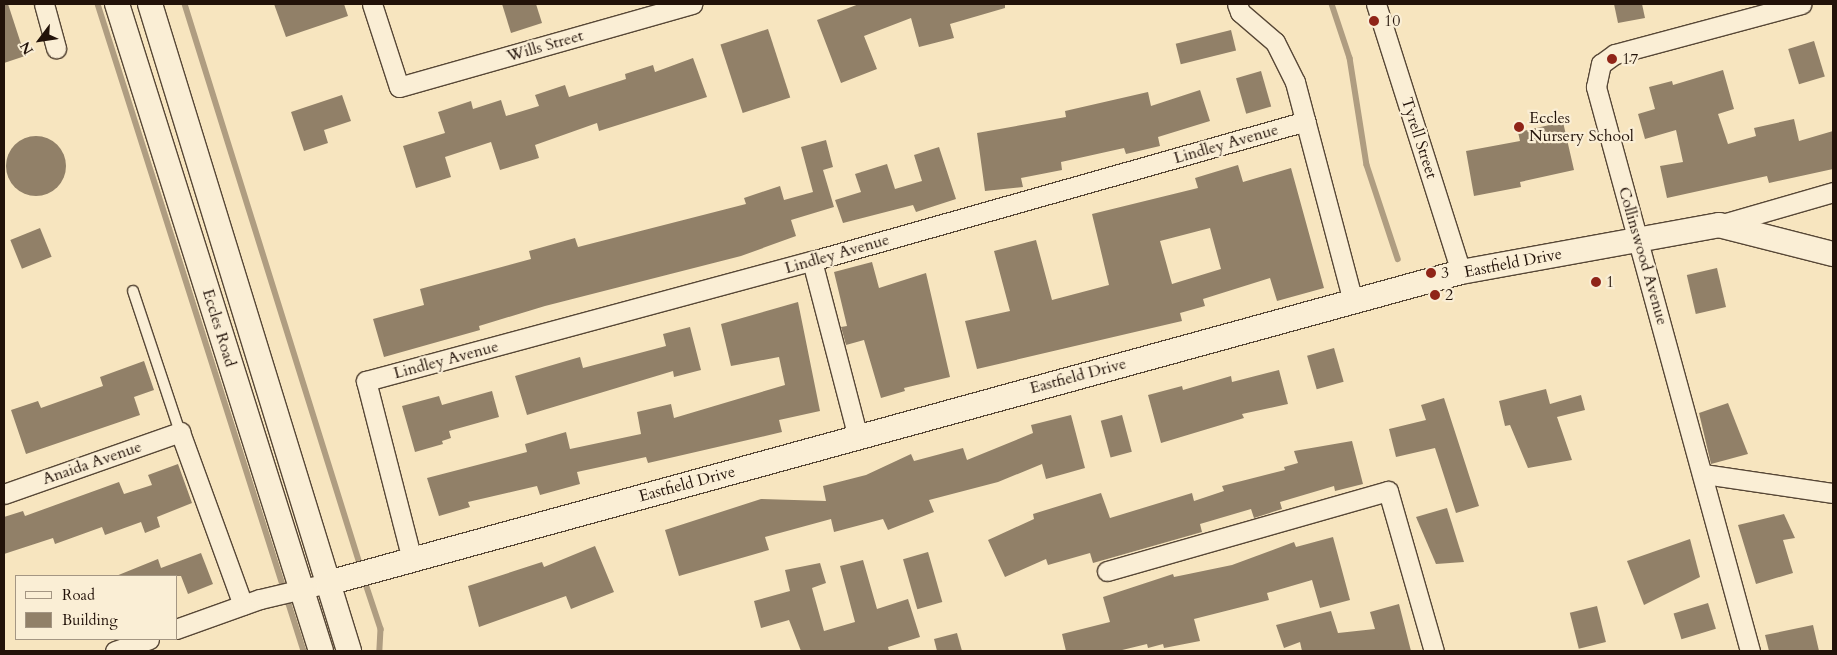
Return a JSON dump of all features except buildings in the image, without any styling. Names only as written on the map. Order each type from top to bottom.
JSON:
[{"type":"street","points":[[44,4],[56,48]]},
{"type":"street","name":"Eccles Road","points":[[117,4],[297,591],[321,651]]},
{"type":"street","name":"Eccles Road","points":[[150,4],[338,581],[350,651]]},
{"type":"street","name":"Wills Street","points":[[372,4],[399,87],[692,4]]},
{"type":"street","points":[[1237,4],[1240,12],[1275,42],[1295,82],[1353,301]]},
{"type":"street","name":"Tyrell Street","points":[[1376,4],[1461,272]]},
{"type":"street","name":"Collinswood Avenue","points":[[1750,651],[1704,474],[1596,86],[1601,64],[1615,54],[1801,4]]},
{"type":"street","name":"Lindley Avenue","points":[[412,560],[366,381],[812,261],[1306,121]]},
{"type":"street","points":[[1720,225],[1833,192]]},
{"type":"street","name":"Eastfield Drive","points":[[338,581],[1461,272],[1638,238],[1720,225],[1833,254]]},
{"type":"street","points":[[812,261],[858,437]]},
{"type":"street","points":[[180,432],[252,602]]},
{"type":"street","name":"Anaida Avenue","points":[[4,494],[180,432]]},
{"type":"street","points":[[1704,474],[1833,494]]},
{"type":"street","points":[[1107,571],[1388,491],[1434,651]]},
{"type":"street","points":[[178,628],[252,602],[338,581]]},
{"type":"street","points":[[115,651],[146,640]]},
{"type":"lane","points":[[133,291],[180,432]]},
{"type":"waterway","points":[[98,4],[304,651]]},
{"type":"waterway","points":[[185,4],[361,567]]},
{"type":"waterway","points":[[1332,4],[1350,58],[1367,165],[1398,259]]},
{"type":"waterway","points":[[364,578],[381,629],[380,651]]},
{"type":"place","name":"10","points":[[1374,21]]},
{"type":"place","name":"17","points":[[1612,59]]},
{"type":"place","name":"Eccles Nursery School","points":[[1519,127]]},
{"type":"place","name":"3","points":[[1431,273]]},
{"type":"place","name":"1","points":[[1596,282]]},
{"type":"place","name":"2","points":[[1435,295]]}]
